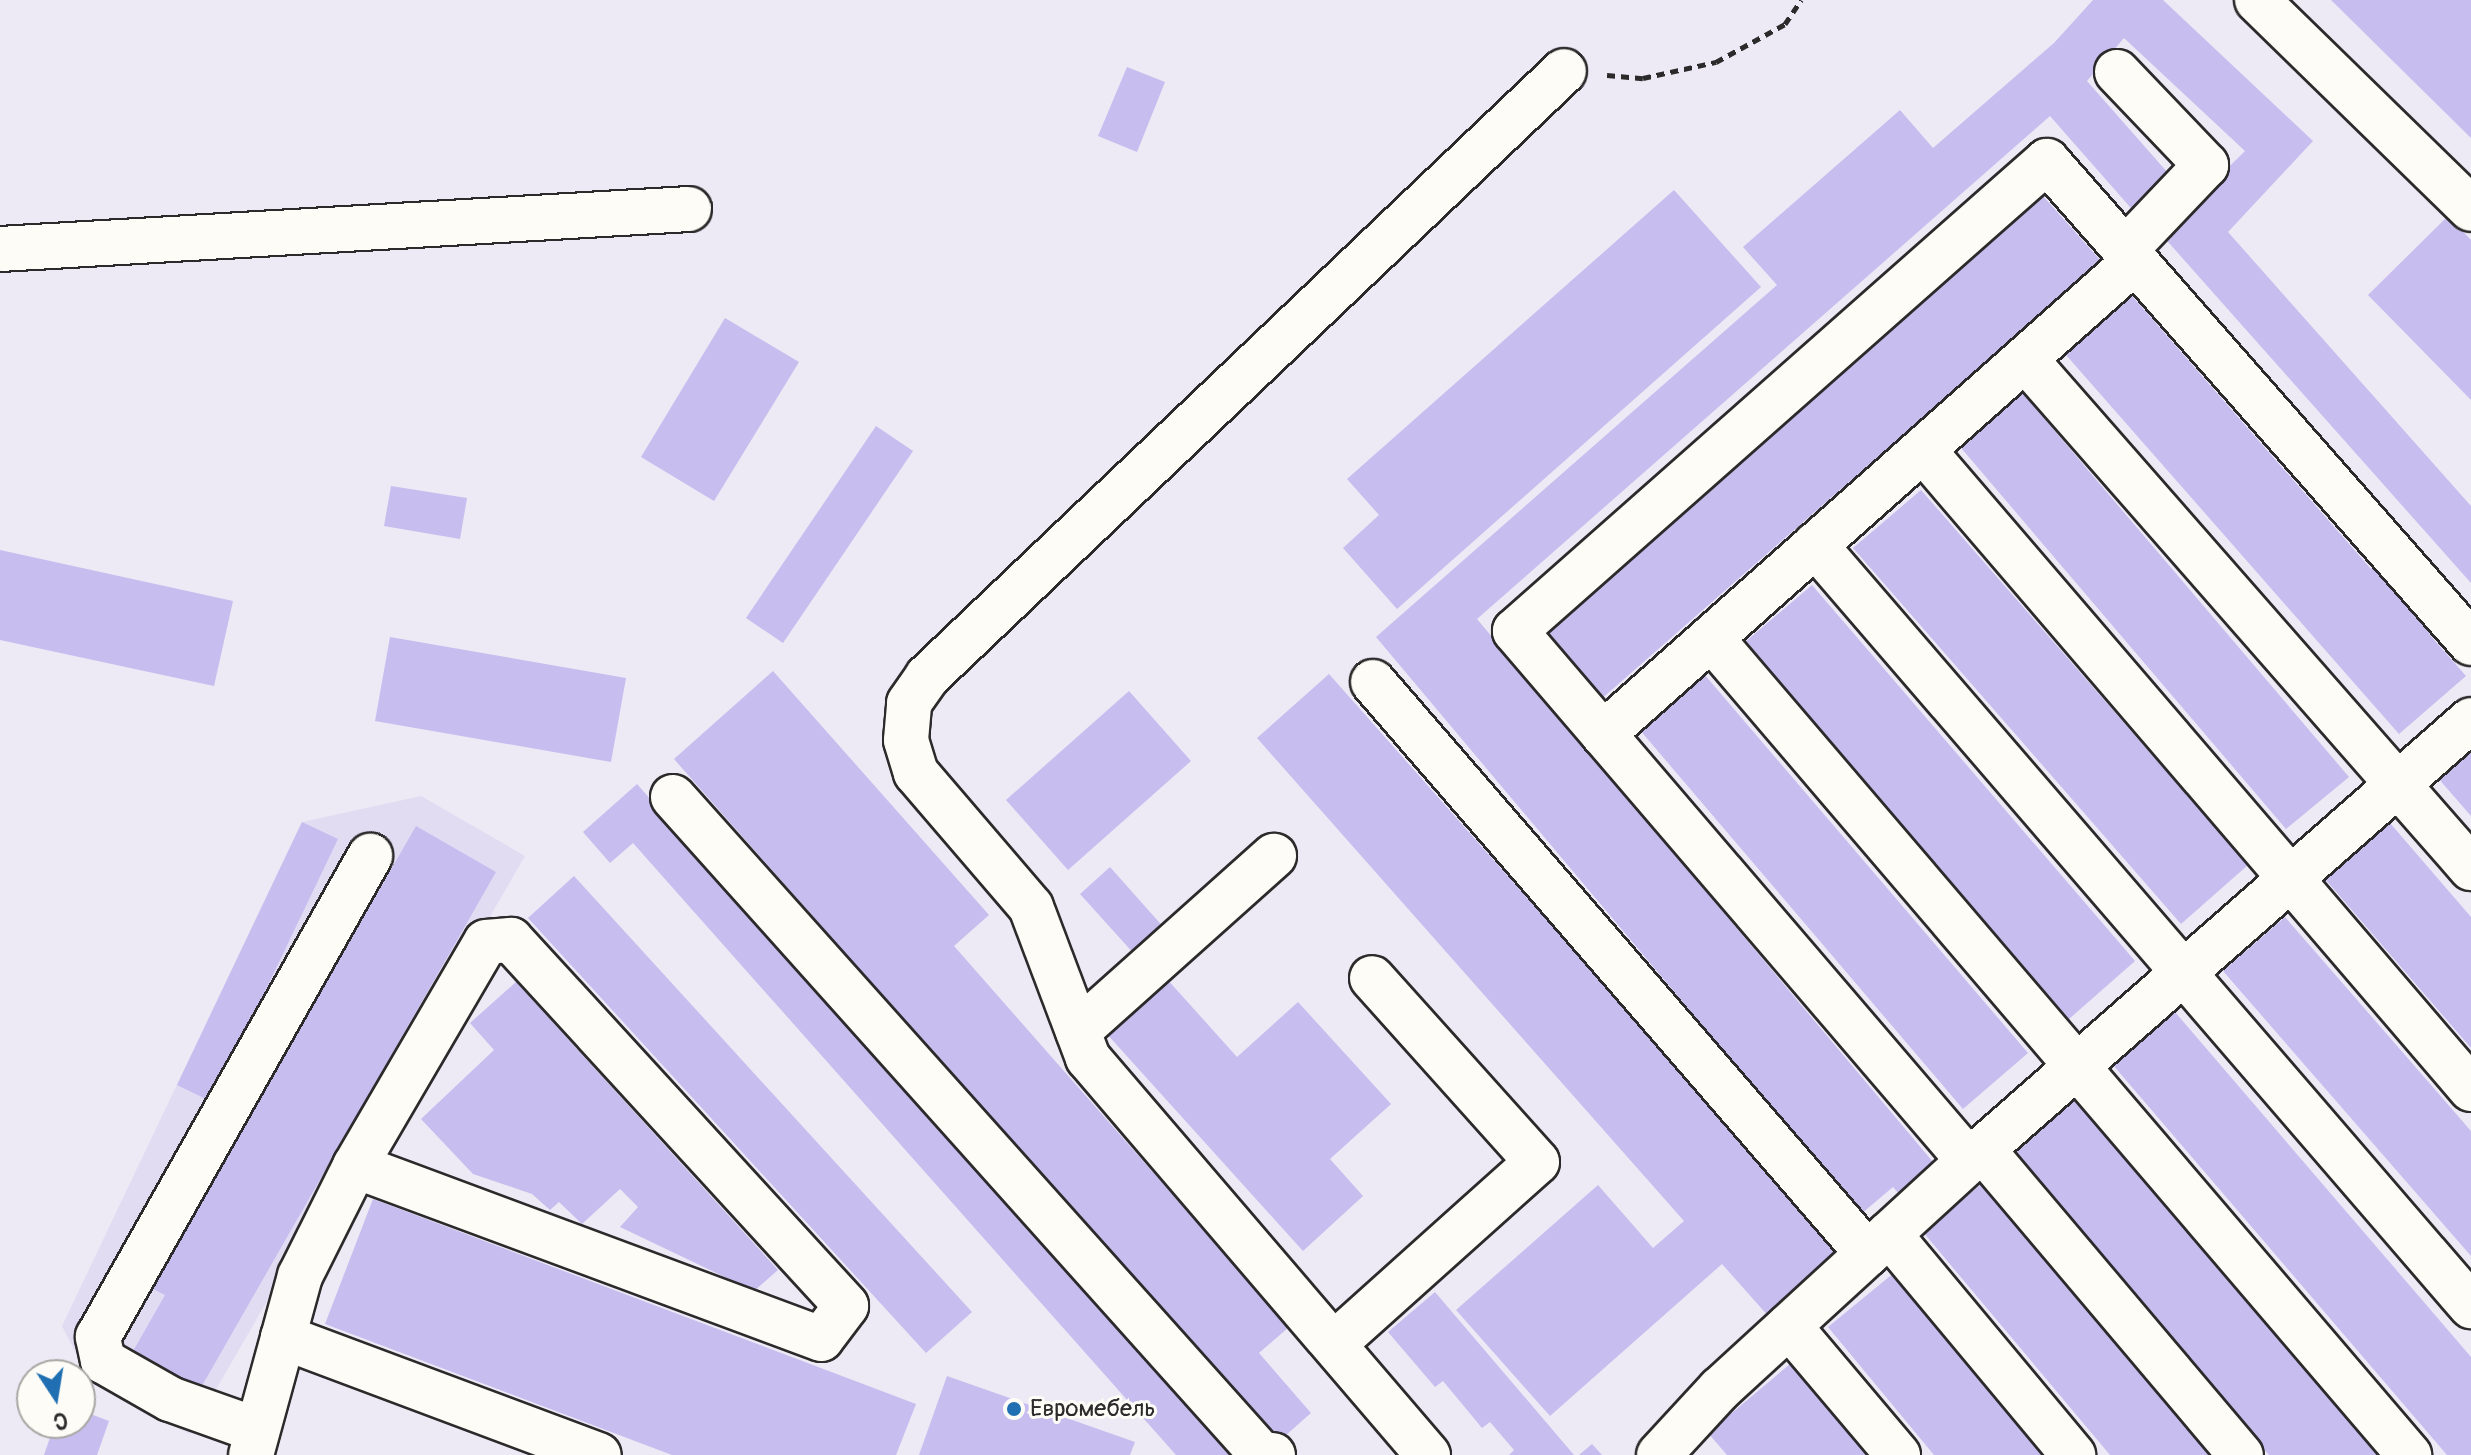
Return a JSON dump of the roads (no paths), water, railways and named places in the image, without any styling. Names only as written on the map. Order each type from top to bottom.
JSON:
[{"type":"lane","points":[[2257,0],[2471,209]]},
{"type":"lane","points":[[1428,1455],[1088,1058],[1031,907],[916,773],[906,740],[909,703],[927,677],[1564,71]]},
{"type":"lane","points":[[1603,734],[2025,359],[2130,256],[2206,165],[2117,72]]},
{"type":"lane","points":[[2241,1455],[1515,631],[2047,161],[2471,643]]},
{"type":"lane","points":[[0,249],[689,209]]},
{"type":"lane","points":[[2025,359],[2471,868]]},
{"type":"lane","points":[[1923,450],[2471,1089]]},
{"type":"lane","points":[[1815,545],[2471,1306]]},
{"type":"lane","points":[[1711,638],[2409,1455]]},
{"type":"lane","points":[[1373,682],[2073,1455]]},
{"type":"lane","points":[[1659,1455],[1789,1326],[1976,1155],[2471,720]]},
{"type":"lane","points":[[673,797],[1261,1454],[1273,1455]]},
{"type":"lane","points":[[355,1166],[821,1339],[846,1306],[511,940],[486,942],[355,1166],[300,1276],[254,1442],[103,1361],[98,1337],[370,856]]},
{"type":"lane","points":[[1078,1031],[1274,856]]},
{"type":"lane","points":[[1335,1343],[1537,1162],[1372,978]]},
{"type":"lane","points":[[1789,1326],[1898,1455]]},
{"type":"lane","points":[[283,1337],[599,1455]]},
{"type":"place","name":"Евромебель","points":[[1014,1409]]}]
